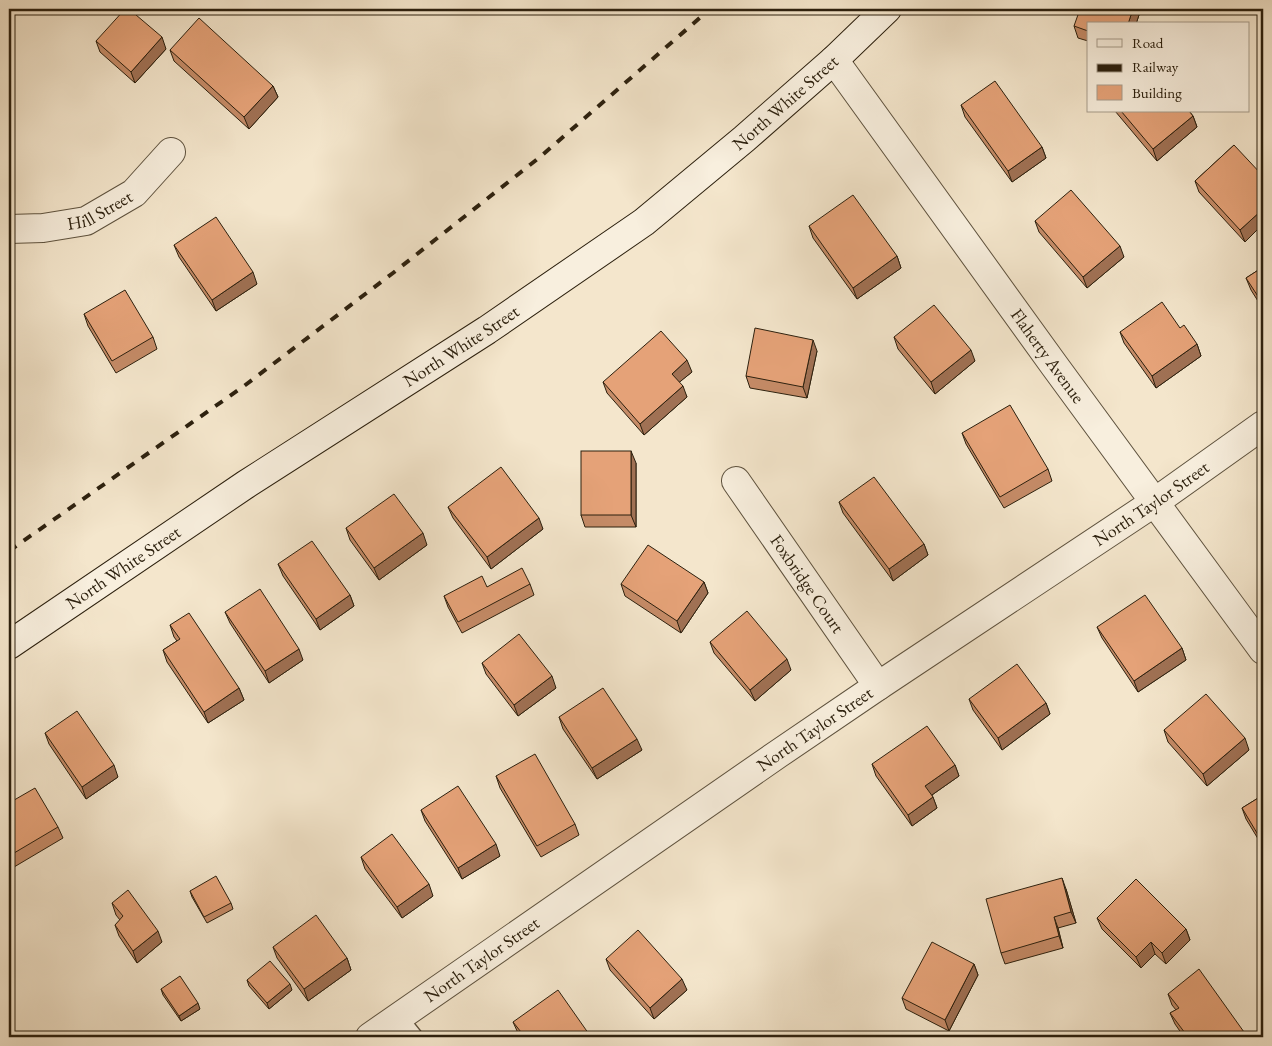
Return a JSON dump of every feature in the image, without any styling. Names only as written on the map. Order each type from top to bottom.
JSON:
[{"type":"street","name":"North White Street","points":[[9,645],[245,485],[487,330],[644,222],[744,139],[834,60],[887,9]]},
{"type":"street","name":"Flaherty Avenue","points":[[834,60],[1263,650]]},
{"type":"street","name":"Hill Street","points":[[9,229],[43,228],[86,221],[134,193],[170,152]]},
{"type":"street","name":"North Taylor Street","points":[[370,1037],[407,1027],[878,686],[1156,502],[1263,425]]},
{"type":"street","name":"Foxbridge Court","points":[[736,481],[878,686]]},
{"type":"building","points":[[125,9],[129,9],[162,37],[131,72],[96,41]]},
{"type":"building","points":[[1080,9],[1133,9],[1129,22],[1087,22],[1087,31],[1074,26]]},
{"type":"building","points":[[199,18],[273,86],[244,117],[170,50]]},
{"type":"building","points":[[995,81],[1042,147],[1008,171],[961,105]]},
{"type":"building","points":[[1122,112],[1190,112],[1193,116],[1153,149]]},
{"type":"building","points":[[1234,145],[1263,176],[1263,209],[1240,230],[1195,181]]},
{"type":"building","points":[[1071,190],[1120,246],[1083,277],[1035,221]]},
{"type":"building","points":[[853,195],[897,256],[853,288],[809,226]]},
{"type":"building","points":[[216,217],[253,272],[212,300],[174,245]]},
{"type":"building","points":[[1263,267],[1263,304],[1246,278]]},
{"type":"building","points":[[125,290],[153,337],[112,361],[84,314]]},
{"type":"building","points":[[1162,302],[1180,328],[1184,325],[1197,344],[1152,376],[1120,332]]},
{"type":"building","points":[[934,305],[971,350],[931,382],[894,337]]},
{"type":"building","points":[[755,328],[813,340],[803,387],[746,376]]},
{"type":"building","points":[[661,331],[687,360],[672,374],[683,386],[640,424],[603,382]]},
{"type":"building","points":[[1010,405],[1048,469],[1000,497],[962,433]]},
{"type":"building","points":[[581,451],[631,451],[631,515],[581,515]]},
{"type":"building","points":[[501,467],[539,518],[487,557],[448,507]]},
{"type":"building","points":[[874,477],[924,544],[889,569],[839,502]]},
{"type":"building","points":[[394,494],[423,533],[374,568],[346,528]]},
{"type":"building","points":[[1263,515],[1263,526],[1258,519]]},
{"type":"building","points":[[312,541],[350,595],[316,619],[278,564]]},
{"type":"building","points":[[648,545],[704,582],[677,621],[621,584]]},
{"type":"building","points":[[522,568],[530,584],[458,622],[444,596],[482,576],[487,587]]},
{"type":"building","points":[[260,589],[299,649],[265,671],[225,612]]},
{"type":"building","points":[[1145,595],[1182,648],[1134,681],[1097,627]]},
{"type":"building","points":[[747,611],[787,659],[750,690],[710,642]]},
{"type":"building","points":[[189,613],[239,688],[204,712],[163,650],[180,639],[170,625]]},
{"type":"building","points":[[519,634],[552,676],[514,705],[482,663]]},
{"type":"building","points":[[1017,664],[1046,703],[998,738],[969,699]]},
{"type":"building","points":[[603,688],[637,739],[592,768],[559,717]]},
{"type":"building","points":[[1206,694],[1245,738],[1203,774],[1164,730]]},
{"type":"building","points":[[77,711],[114,765],[82,787],[45,733]]},
{"type":"building","points":[[927,726],[955,765],[925,786],[933,797],[908,815],[872,764]]},
{"type":"building","points":[[535,754],[575,824],[537,846],[496,776]]},
{"type":"building","points":[[458,786],[496,844],[458,868],[421,810]]},
{"type":"building","points":[[35,788],[58,827],[9,856],[9,803]]},
{"type":"building","points":[[1263,795],[1263,843],[1242,808]]},
{"type":"building","points":[[392,834],[429,884],[397,907],[361,857]]},
{"type":"building","points":[[216,876],[231,903],[204,917],[190,891]]},
{"type":"building","points":[[1062,878],[1071,912],[1054,917],[1059,936],[1001,953],[986,899]]},
{"type":"building","points":[[1136,879],[1186,929],[1162,953],[1151,942],[1136,957],[1097,918]]},
{"type":"building","points":[[128,890],[158,931],[133,951],[115,925],[123,916],[112,903]]},
{"type":"building","points":[[316,915],[347,958],[304,989],[273,947]]},
{"type":"building","points":[[638,930],[682,979],[650,1008],[606,959]]},
{"type":"building","points":[[932,942],[974,964],[945,1020],[902,998]]},
{"type":"building","points":[[270,961],[290,984],[267,1003],[247,980]]},
{"type":"building","points":[[1199,969],[1244,1032],[1236,1037],[1188,1037],[1170,1013],[1179,1008],[1168,994]]},
{"type":"building","points":[[180,976],[198,1003],[179,1016],[161,989]]},
{"type":"building","points":[[558,990],[591,1037],[525,1037],[513,1022]]},
{"type":"railway","points":[[9,551],[244,386],[393,273],[540,157],[710,9]]}]
